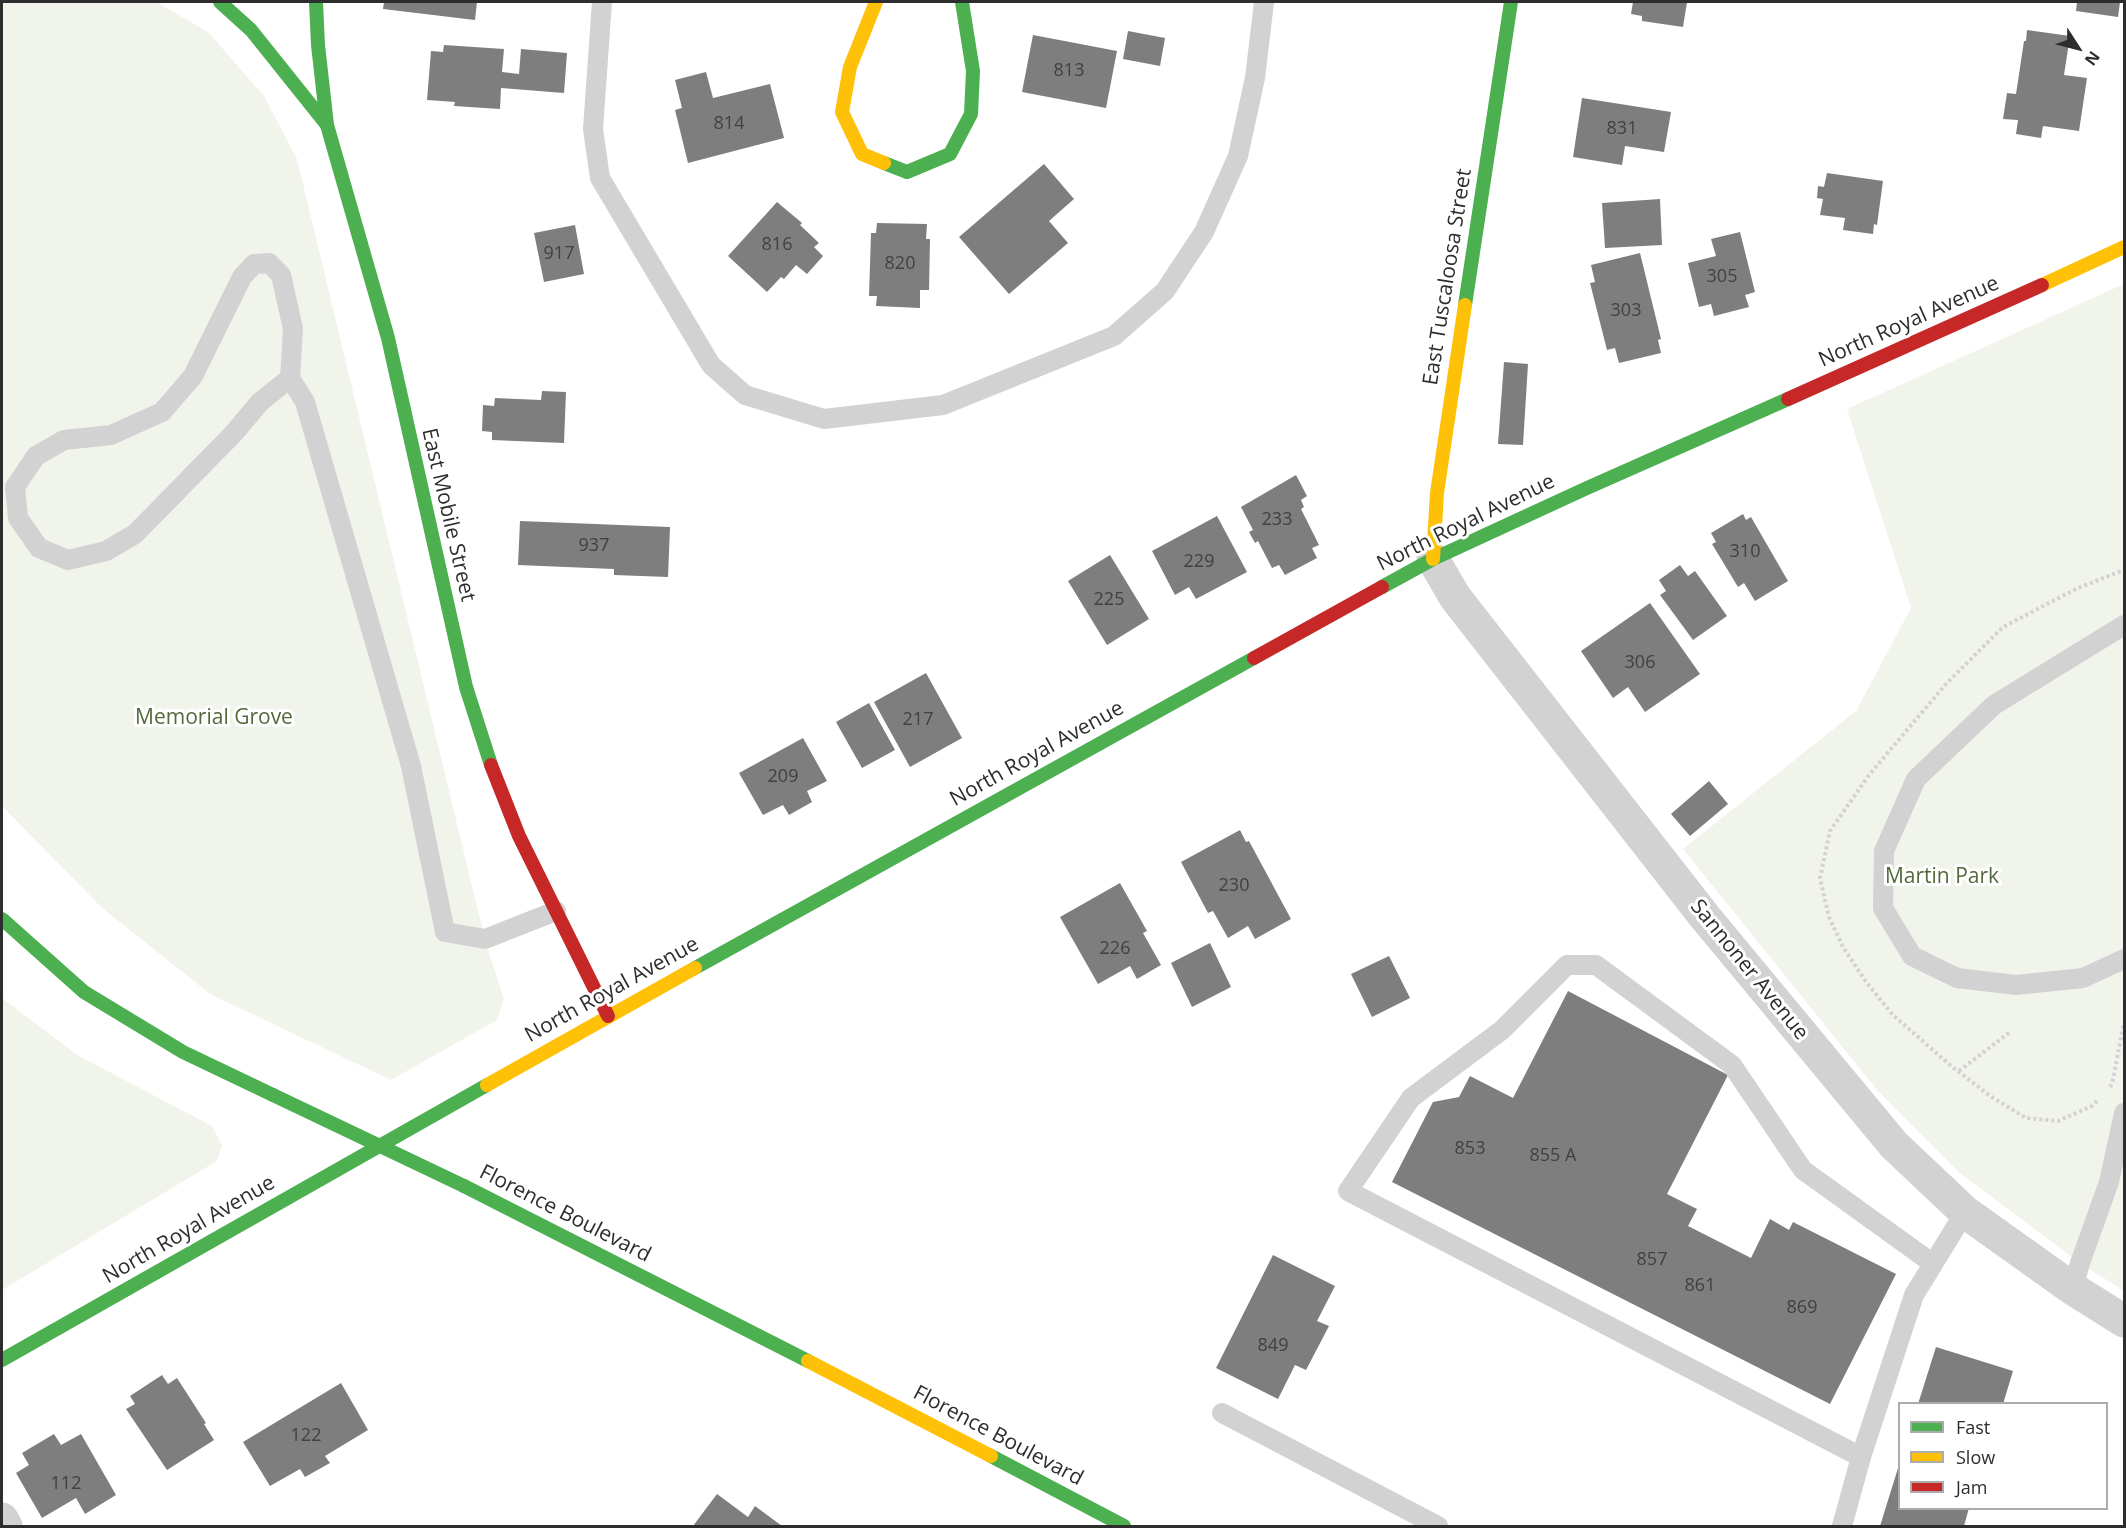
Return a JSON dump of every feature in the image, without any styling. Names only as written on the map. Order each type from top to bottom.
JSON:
[{"type":"main road","points":[[220,2],[251,30],[327,125]]},
{"type":"main road","name":"East Mobile Street","points":[[316,2],[318,45],[327,125],[388,338],[466,687],[494,775],[519,837],[608,1016]]},
{"type":"main road","points":[[876,2],[850,67],[842,112],[862,154],[907,171],[950,154],[971,114],[973,71],[962,2]]},
{"type":"main road","name":"East Tuscaloosa Street","points":[[1433,559],[1437,493],[1511,2]]},
{"type":"main road","name":"North Royal Avenue","points":[[2,1360],[608,1016],[1433,559],[1907,347],[2124,247]]},
{"type":"main road","name":"Florence Boulevard","points":[[2,920],[84,992],[183,1052],[464,1186],[895,1405],[1124,1527]]},
{"type":"street","name":"Sannoner Avenue","points":[[1433,559],[1455,597],[1705,917],[1894,1145],[1965,1212],[2073,1289],[2124,1321]]},
{"type":"street","points":[[2,1519],[6,1527]]},
{"type":"lane","points":[[602,2],[593,129],[600,178],[711,365],[746,395],[824,419],[943,405],[1114,336],[1165,291],[1204,232],[1238,156],[1255,78],[1264,2]]},
{"type":"lane","points":[[290,378],[260,402],[234,433],[135,534],[106,551],[68,560],[39,548],[18,518],[15,487],[36,456],[64,440],[111,435],[162,412],[193,376],[242,277],[254,264],[269,263],[281,275],[293,329],[290,378],[305,402],[411,766],[445,932],[485,939],[556,911]]},
{"type":"lane","points":[[2124,625],[1994,705],[1916,779],[1884,851],[1883,908],[1912,956],[1957,978],[2016,985],[2083,978],[2124,959]]},
{"type":"lane","points":[[1861,1457],[1348,1191],[1411,1098],[1502,1030],[1567,965],[1596,965],[1732,1065],[1803,1170],[1932,1263]]},
{"type":"lane","points":[[2073,1289],[2109,1182],[2124,1113]]},
{"type":"lane","points":[[1842,1527],[1861,1457],[1914,1295],[1965,1212]]},
{"type":"lane","points":[[1222,1413],[1438,1527]]},
{"type":"path","points":[[2099,1099],[2092,1106],[2058,1121],[2026,1118],[1990,1096],[1893,1015],[1866,982],[1843,947],[1829,917],[1820,878],[1830,831],[1869,775],[1946,684],[2003,627],[2078,588],[2124,570]]},
{"type":"path","points":[[2105,1092],[2112,1084],[2124,1023]]},
{"type":"path","points":[[1959,1071],[2010,1032]]},
{"type":"green space","name":"Memorial Grove","points":[[2,2],[156,2],[208,32],[264,96],[297,159],[477,907],[504,999],[497,1020],[391,1080],[210,994],[102,908],[2,806]]},
{"type":"green space","name":"Martin Park","points":[[2124,284],[2124,1291],[2080,1263],[1961,1174],[1878,1091],[1683,849],[1856,711],[1911,608],[1847,409]]},
{"type":"green space","points":[[2,998],[79,1056],[212,1126],[222,1145],[217,1161],[2,1290]]},
{"type":"building","points":[[384,2],[477,2],[475,20],[383,9]]},
{"type":"building","points":[[1633,2],[1687,2],[1683,27],[1642,21],[1642,16],[1631,14]]},
{"type":"building","points":[[2077,2],[2120,2],[2118,17],[2076,11]]},
{"type":"building","points":[[2027,30],[2070,36],[2064,75],[2087,78],[2079,131],[2043,126],[2041,138],[2016,134],[2018,120],[2003,119],[2007,93],[2016,94]]},
{"type":"building","points":[[1128,31],[1165,38],[1160,66],[1123,59]]},
{"type":"building","points":[[1033,35],[1117,51],[1106,108],[1022,92]]},
{"type":"building","points":[[444,45],[504,49],[502,72],[519,74],[521,49],[567,53],[564,93],[501,88],[500,109],[454,106],[455,102],[427,100],[431,51],[443,52]]},
{"type":"building","points":[[706,72],[713,98],[770,84],[784,138],[688,163],[675,110],[682,108],[675,80]]},
{"type":"building","points":[[1582,98],[1671,112],[1664,152],[1625,146],[1622,165],[1573,157]]},
{"type":"building","points":[[1044,164],[1074,199],[1049,221],[1068,243],[1009,294],[959,237]]},
{"type":"building","points":[[1827,173],[1883,181],[1877,225],[1874,224],[1873,234],[1843,230],[1845,218],[1820,215],[1823,199],[1817,198],[1818,186],[1824,187]]},
{"type":"building","points":[[1660,199],[1662,245],[1605,248],[1602,203]]},
{"type":"building","points":[[777,202],[802,223],[800,225],[819,243],[814,247],[823,256],[807,274],[796,265],[784,279],[781,277],[767,292],[728,256]]},
{"type":"building","points":[[877,223],[927,224],[926,239],[930,239],[929,290],[920,290],[920,308],[876,306],[877,296],[869,296],[871,233],[876,233]]},
{"type":"building","points":[[575,225],[584,274],[544,282],[534,233]]},
{"type":"building","points":[[1740,232],[1755,292],[1745,295],[1749,307],[1714,316],[1711,304],[1699,307],[1688,263],[1716,256],[1711,239]]},
{"type":"building","points":[[1640,253],[1661,339],[1658,340],[1661,353],[1619,363],[1615,348],[1607,350],[1590,283],[1595,282],[1591,265]]},
{"type":"building","points":[[1504,362],[1528,364],[1523,445],[1498,444]]},
{"type":"building","points":[[542,391],[566,392],[564,443],[492,440],[492,432],[482,431],[483,405],[494,406],[495,398],[541,400]]},
{"type":"building","points":[[1296,475],[1307,496],[1301,500],[1304,507],[1301,509],[1319,545],[1312,548],[1317,558],[1285,575],[1279,565],[1272,568],[1258,541],[1255,543],[1249,532],[1253,530],[1241,507]]},
{"type":"building","points":[[1743,514],[1746,520],[1751,517],[1788,581],[1755,601],[1744,583],[1738,587],[1712,544],[1716,542],[1711,533]]},
{"type":"building","points":[[1217,516],[1247,572],[1196,599],[1189,587],[1175,595],[1152,551]]},
{"type":"building","points":[[520,521],[670,527],[668,577],[614,575],[614,569],[518,565]]},
{"type":"building","points":[[1110,555],[1149,619],[1107,645],[1068,581]]},
{"type":"building","points":[[1680,565],[1688,576],[1695,571],[1727,616],[1693,640],[1660,595],[1666,591],[1659,580]]},
{"type":"building","points":[[1650,603],[1700,674],[1645,712],[1628,687],[1613,698],[1581,651]]},
{"type":"building","points":[[926,673],[962,738],[910,767],[874,702]]},
{"type":"building","points":[[869,703],[895,750],[862,768],[836,722]]},
{"type":"building","points":[[803,738],[827,781],[807,791],[812,802],[789,815],[783,805],[763,815],[739,773]]},
{"type":"building","points":[[1709,781],[1728,804],[1690,836],[1671,814]]},
{"type":"building","points":[[1240,830],[1246,842],[1249,841],[1291,919],[1255,939],[1248,926],[1228,938],[1213,911],[1208,913],[1181,862]]},
{"type":"building","points":[[1120,883],[1147,931],[1143,933],[1161,965],[1137,979],[1130,966],[1098,984],[1060,917]]},
{"type":"building","points":[[1210,943],[1231,987],[1192,1007],[1171,963]]},
{"type":"building","points":[[1389,956],[1410,998],[1372,1017],[1351,974]]},
{"type":"building","points":[[1568,991],[1728,1075],[1667,1194],[1697,1209],[1688,1226],[1751,1258],[1770,1219],[1789,1230],[1793,1222],[1896,1274],[1830,1404],[1392,1182],[1433,1102],[1459,1097],[1470,1076],[1513,1098]]},
{"type":"building","points":[[1273,1255],[1335,1286],[1317,1321],[1329,1326],[1306,1370],[1295,1365],[1278,1399],[1216,1368]]},
{"type":"building","points":[[1936,1347],[2013,1371],[2004,1402],[1919,1402]]},
{"type":"building","points":[[162,1375],[168,1384],[177,1378],[206,1423],[204,1424],[214,1440],[167,1470],[126,1409],[135,1404],[130,1396]]},
{"type":"building","points":[[341,1383],[368,1430],[325,1456],[330,1463],[305,1477],[300,1469],[270,1486],[243,1442]]},
{"type":"building","points":[[54,1434],[61,1445],[81,1434],[116,1495],[85,1514],[76,1498],[42,1518],[16,1473],[29,1465],[22,1453]]},
{"type":"building","points":[[1898,1468],[1898,1510],[1968,1510],[1964,1526],[1880,1526]]},
{"type":"building","points":[[717,1494],[748,1517],[755,1506],[782,1526],[693,1526]]},
{"type":"traffic: fast","points":[[220,2],[251,30],[327,125]]},
{"type":"traffic: fast","points":[[316,2],[318,45],[327,125],[388,338],[466,687],[491,765]]},
{"type":"traffic: fast","points":[[884,163],[907,172],[950,154],[971,114],[973,71],[962,2]]},
{"type":"traffic: fast","points":[[1465,305],[1511,2]]},
{"type":"traffic: fast","points":[[1382,587],[1433,559],[1788,399]]},
{"type":"traffic: fast","points":[[695,968],[1254,658]]},
{"type":"traffic: fast","points":[[2,919],[84,992],[183,1052],[273,1095]]},
{"type":"traffic: fast","points":[[2,1360],[487,1085]]},
{"type":"traffic: fast","points":[[273,1095],[464,1186]]},
{"type":"traffic: fast","points":[[464,1186],[808,1361]]},
{"type":"traffic: fast","points":[[991,1456],[1124,1526]]},
{"type":"traffic: slow","points":[[876,2],[850,67],[842,112],[862,154],[884,163]]},
{"type":"traffic: slow","points":[[2042,285],[2124,247]]},
{"type":"traffic: slow","points":[[1433,559],[1437,493],[1465,305]]},
{"type":"traffic: slow","points":[[487,1085],[695,968]]},
{"type":"traffic: slow","points":[[808,1361],[991,1456]]},
{"type":"traffic: jam","points":[[1788,399],[2042,285]]},
{"type":"traffic: jam","points":[[1254,658],[1382,587]]},
{"type":"traffic: jam","points":[[491,765],[519,836],[608,1016]]}]
